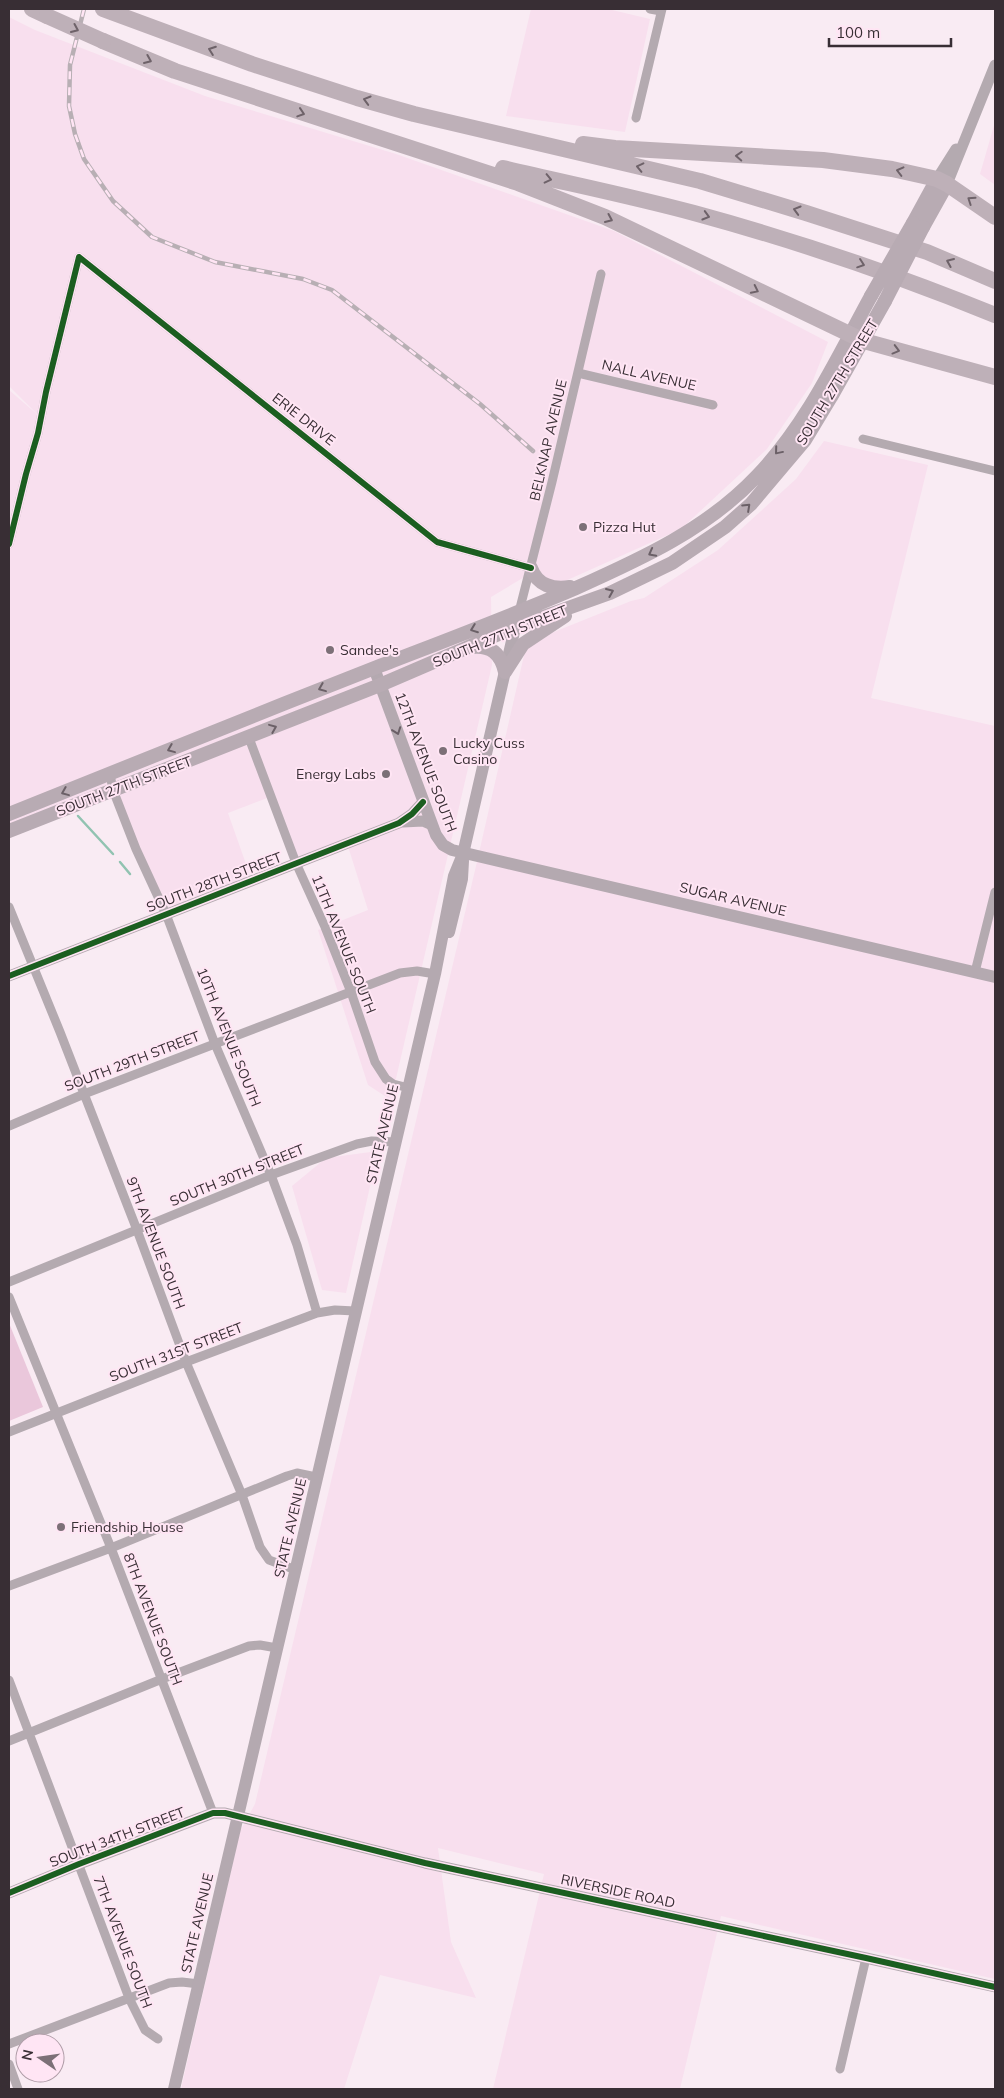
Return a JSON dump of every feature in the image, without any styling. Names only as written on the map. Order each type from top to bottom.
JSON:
[{"type":"highway","points":[[32,9],[175,71],[518,183],[605,217],[856,339],[995,377]]},
{"type":"highway","points":[[107,10],[252,64],[414,114],[700,181],[806,212],[927,252],[995,281]]},
{"type":"highway","points":[[414,114],[570,143],[615,148],[823,160],[892,169],[942,181],[995,216]]},
{"type":"highway","points":[[365,133],[692,212],[800,244],[916,283],[995,315]]},
{"type":"main road","points":[[856,339],[871,296],[918,225],[942,181]]},
{"type":"main road","name":"SOUTH 27TH STREET","points":[[9,814],[519,612],[638,560],[674,541],[708,519],[757,476],[800,422],[856,339],[885,301],[918,225]]},
{"type":"main road","name":"SOUTH 27TH STREET","points":[[9,832],[380,685],[515,627],[610,593],[672,562],[717,532],[751,504],[804,440],[856,339]]},
{"type":"main road","points":[[531,568],[537,579],[548,586],[560,588],[580,586]]},
{"type":"main road","points":[[505,672],[515,654],[525,642],[592,600]]},
{"type":"main road","name":"STATE AVENUE","points":[[174,2089],[355,1311],[436,974],[455,910],[464,871],[463,854],[519,612]]},
{"type":"main road","points":[[466,648],[483,647],[492,650],[502,661],[505,672]]},
{"type":"main road","name":"12TH AVENUE SOUTH","points":[[374,668],[436,835],[443,845],[463,854]]},
{"type":"main road","name":"SUGAR AVENUE","points":[[463,854],[572,877],[995,977]]},
{"type":"street","points":[[636,118],[662,10],[650,9]]},
{"type":"street","points":[[942,181],[970,127],[995,65]]},
{"type":"street","name":"ERIE DRIVE","points":[[9,544],[38,433],[79,256],[437,542],[531,568]]},
{"type":"street","name":"BELKNAP AVENUE","points":[[519,612],[601,274]]},
{"type":"street","name":"NALL AVENUE","points":[[578,373],[713,405]]},
{"type":"street","points":[[863,439],[995,471]]},
{"type":"street","name":"11TH AVENUE SOUTH","points":[[249,738],[296,863],[325,927],[351,992],[380,1073],[393,1084],[409,1088]]},
{"type":"street","name":"10TH AVENUE SOUTH","points":[[110,774],[136,849],[166,914],[215,1044],[271,1175],[296,1245],[317,1313]]},
{"type":"street","name":"SOUTH 28TH STREET","points":[[9,976],[399,823],[412,814],[423,802]]},
{"type":"street","name":"SOUTH 28TH STREET","points":[[399,823],[416,821],[432,825]]},
{"type":"street","points":[[975,972],[995,892]]},
{"type":"street","name":"9TH AVENUE SOUTH","points":[[9,907],[138,1230],[186,1362],[242,1494],[260,1547],[266,1556],[278,1564],[296,1570]]},
{"type":"street","name":"SOUTH 29TH STREET","points":[[9,1126],[84,1094],[408,971],[436,974]]},
{"type":"street","name":"SOUTH 30TH STREET","points":[[9,1282],[271,1175],[358,1144],[372,1141],[396,1142]]},
{"type":"street","name":"8TH AVENUE SOUTH","points":[[9,1297],[111,1548],[213,1813]]},
{"type":"street","name":"SOUTH 31ST STREET","points":[[9,1432],[186,1362],[317,1313],[335,1310],[355,1311]]},
{"type":"street","points":[[9,1586],[111,1548],[297,1473],[316,1477]]},
{"type":"street","points":[[9,1741],[249,1646],[260,1645],[277,1648]]},
{"type":"street","name":"7TH AVENUE SOUTH","points":[[9,1680],[129,1998],[146,2030],[158,2039]]},
{"type":"street","name":"SOUTH 34TH STREET","points":[[9,1893],[213,1813],[237,1815]]},
{"type":"street","name":"RIVERSIDE ROAD","points":[[237,1815],[425,1863],[995,1987]]},
{"type":"street","points":[[840,2069],[866,1958]]},
{"type":"street","points":[[9,2044],[169,1983],[199,1984]]},
{"type":"street","points":[[9,2064],[18,2089]]},
{"type":"shaded area","points":[[531,9],[608,9],[650,19],[625,132],[506,116]]},
{"type":"shaded area","points":[[9,17],[35,30],[205,96],[396,154],[614,231],[828,342],[812,383],[767,449],[681,529],[563,582],[546,582],[538,569],[491,597],[492,665],[391,1100],[368,1085],[318,930],[368,910],[347,843],[296,863],[270,797],[228,813],[252,881],[166,914],[113,790],[9,831],[9,390],[38,415],[9,386]]},
{"type":"shaded area","points":[[995,122],[995,185],[980,174]]},
{"type":"shaded area","points":[[824,441],[928,465],[871,698],[995,726],[995,1979],[721,1916],[680,2089],[493,2089],[544,1874],[438,1848],[451,1942],[476,1998],[380,1975],[344,2089],[181,2089],[240,1831],[255,1804],[525,651],[539,638],[631,601],[644,598],[718,550],[796,479]]},
{"type":"shaded area","points":[[378,1151],[346,1293],[322,1290],[292,1186],[326,1158]]},
{"type":"shaded area","points":[[9,1323],[43,1407],[9,1421]]},
{"type":"waterway","points":[[78,816],[113,854]]},
{"type":"waterway","points":[[120,862],[130,874]]},
{"type":"railway","points":[[84,9],[70,65],[69,106],[75,134],[84,159],[113,201],[152,237],[215,262],[303,279],[332,290],[480,404],[533,451]]},
{"type":"cycle path","points":[[9,544],[38,433],[46,392],[79,257],[437,542],[531,568]]},
{"type":"cycle path","points":[[9,976],[399,823],[412,814],[423,802]]},
{"type":"cycle path","points":[[9,1893],[213,1813],[225,1813],[425,1863],[995,1987]]},
{"type":"place","name":"Pizza Hut","points":[[583,527]]},
{"type":"place","name":"Sandee's","points":[[330,650]]},
{"type":"place","name":"Lucky Cuss Casino","points":[[443,751]]},
{"type":"place","name":"Energy Labs","points":[[386,774]]},
{"type":"place","name":"Friendship House","points":[[61,1527]]}]
